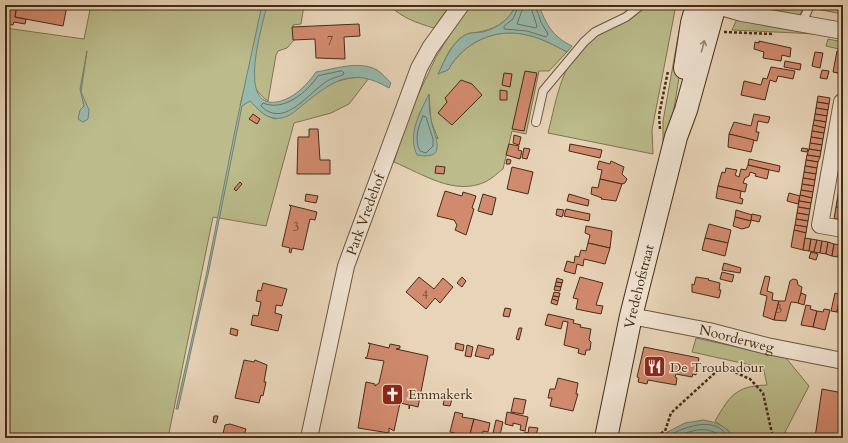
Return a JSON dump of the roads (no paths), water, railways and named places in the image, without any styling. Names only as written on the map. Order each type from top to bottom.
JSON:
[{"type":"main road","name":"Vredehofstraat","points":[[676,137],[678,108],[692,23],[697,5]]},
{"type":"main road","name":"Vredehofstraat","points":[[606,438],[631,316],[676,137],[686,110],[714,5]]},
{"type":"street","name":"Park Vredehof","points":[[309,438],[346,266],[419,68],[430,48],[461,5]]},
{"type":"street","points":[[714,5],[742,13],[843,31]]},
{"type":"street","points":[[842,102],[820,225],[843,229]]},
{"type":"street","name":"Noorderweg","points":[[631,316],[709,331],[767,346],[843,361]]},
{"type":"lane","points":[[536,122],[543,91],[584,42],[596,32],[626,17],[641,5]]},
{"type":"lane","points":[[802,23],[810,5]]},
{"type":"water","points":[[262,5],[267,5],[257,47],[255,81],[258,94],[267,101],[281,101],[286,99],[305,85],[316,72],[347,66],[355,65],[370,67],[383,74],[391,83],[389,88],[375,81],[363,78],[341,80],[321,91],[291,114],[281,118],[267,116],[250,101],[242,106],[209,270],[178,409],[176,409],[206,276]]},
{"type":"water","points":[[516,5],[539,5],[544,19],[551,30],[560,39],[572,46],[567,52],[532,36],[515,33],[492,35],[471,45],[454,60],[448,70],[438,74],[449,53],[460,39],[467,34],[483,32],[494,28],[507,19]]},
{"type":"water","points":[[820,5],[843,6],[843,10],[820,7]]},
{"type":"water","points":[[87,51],[81,92],[89,110],[88,119],[83,122],[78,119],[80,110],[84,106],[80,89]]},
{"type":"water","points":[[429,94],[430,113],[437,145],[433,154],[427,156],[417,155],[413,139],[414,131]]},
{"type":"water","points":[[703,420],[721,425],[728,430],[734,438],[656,438],[685,423]]},
{"type":"place","name":"De Troubadour","points":[[654,367]]},
{"type":"place","name":"Emmakerk","points":[[392,394]]}]
